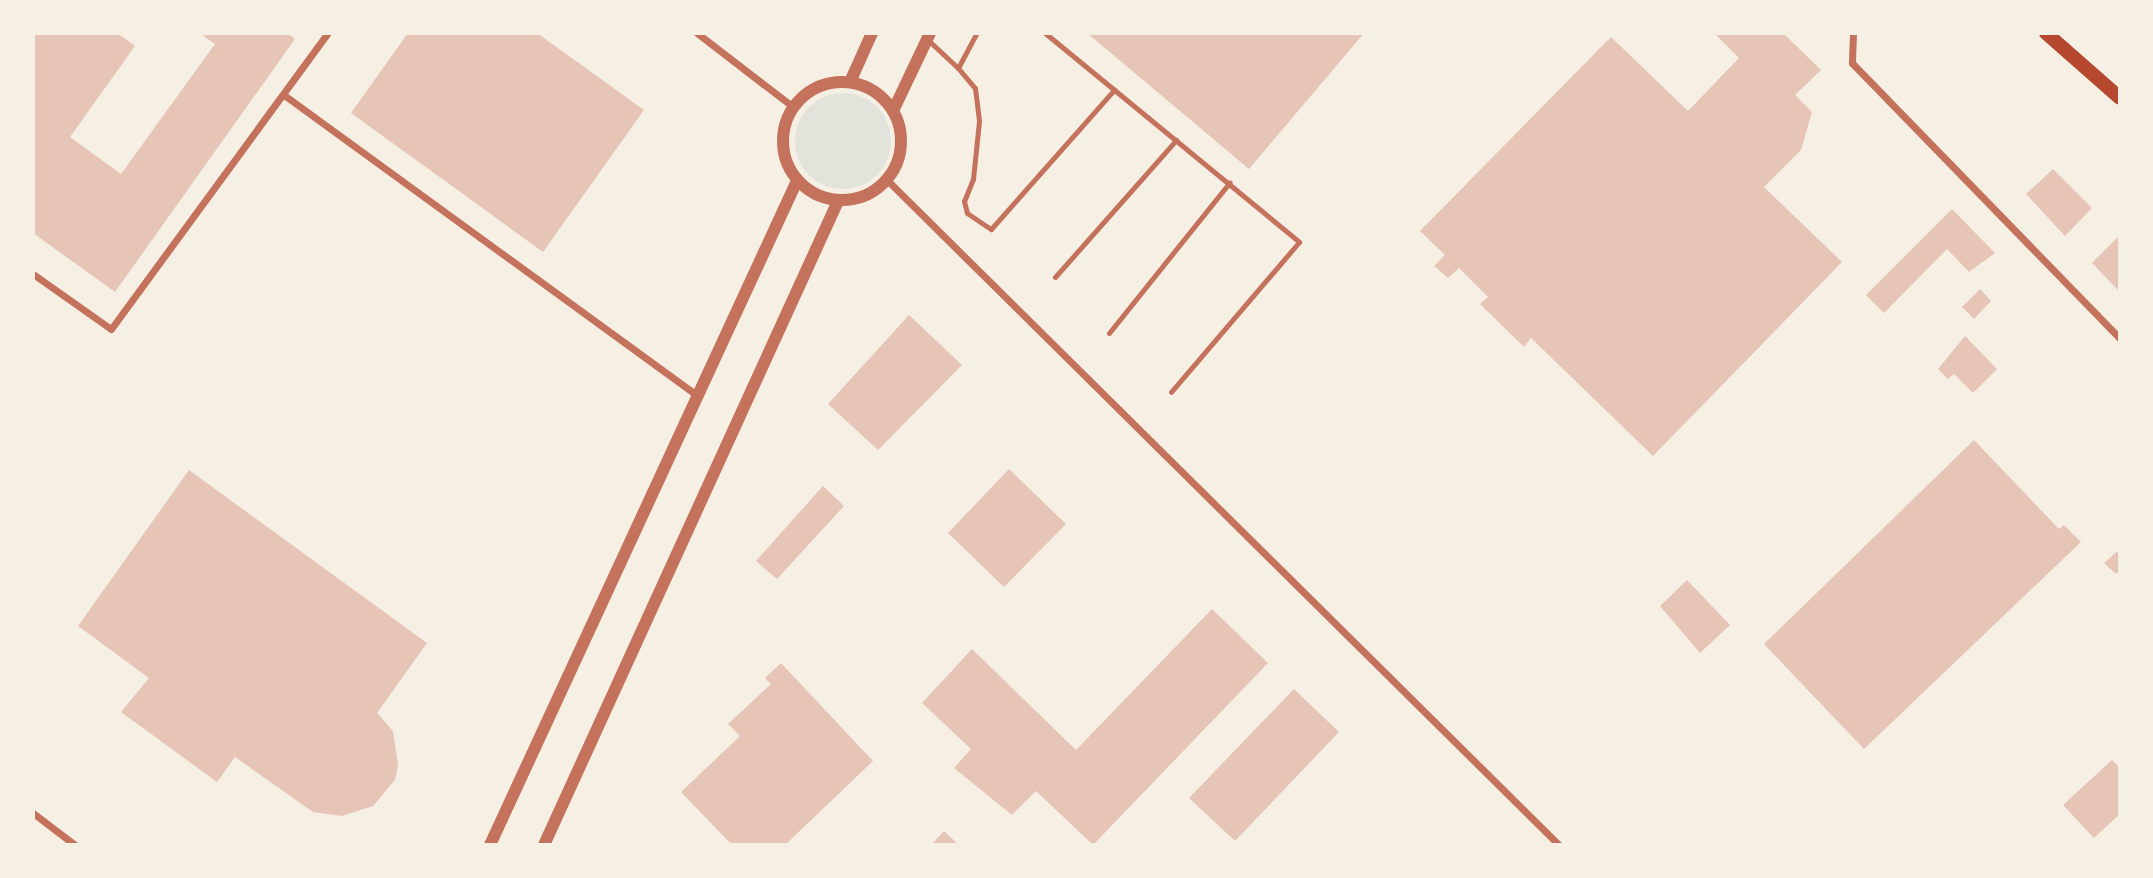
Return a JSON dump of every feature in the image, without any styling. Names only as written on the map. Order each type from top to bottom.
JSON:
[{"type":"main road","points":[[2046,33],[2120,98]]},
{"type":"street","points":[[33,274],[111,329],[328,33]]},
{"type":"street","points":[[697,33],[793,107]]},
{"type":"street","points":[[850,82],[872,33]]},
{"type":"street","points":[[1853,33],[1852,63],[2120,339]]},
{"type":"street","points":[[893,111],[927,35]]},
{"type":"street","points":[[850,82],[867,87],[893,111],[901,146],[887,180],[873,192],[838,201],[816,195],[797,181],[782,145],[793,107],[818,87],[850,82]]},
{"type":"street","points":[[285,95],[698,396]]},
{"type":"street","points":[[887,180],[1559,845]]},
{"type":"street","points":[[490,845],[797,181]]},
{"type":"street","points":[[544,845],[838,201]]},
{"type":"street","points":[[33,813],[75,845]]},
{"type":"lane","points":[[958,68],[977,33]]},
{"type":"lane","points":[[1045,33],[1296,236],[1298,247],[1171,392]]},
{"type":"lane","points":[[927,35],[975,88],[979,121],[973,179],[964,201],[978,224],[991,229],[1114,90]]},
{"type":"lane","points":[[1055,277],[1176,140]]},
{"type":"lane","points":[[1109,333],[1230,182]]},
{"type":"shaded area","points":[[843,93],[861,97],[877,107],[887,123],[891,141],[887,159],[877,175],[861,185],[843,189],[825,185],[809,175],[799,159],[795,141],[799,123],[809,107],[825,97]]},
{"type":"building","points":[[33,33],[117,33],[135,46],[70,137],[121,174],[215,44],[199,33],[287,33],[295,39],[115,292],[33,233]]},
{"type":"building","points":[[408,33],[537,33],[644,110],[543,252],[351,113]]},
{"type":"building","points":[[1087,33],[1364,33],[1249,169]]},
{"type":"building","points":[[1714,33],[1783,33],[1821,70],[1795,95],[1812,112],[1801,150],[1764,187],[1842,262],[1653,456],[1531,338],[1524,347],[1480,304],[1488,297],[1459,268],[1448,278],[1434,266],[1445,255],[1420,231],[1611,37],[1688,111],[1739,58]]},
{"type":"building","points":[[2053,169],[2092,208],[2065,236],[2026,194]]},
{"type":"building","points":[[1952,209],[1995,253],[1969,272],[1947,249],[1884,313],[1866,295]]},
{"type":"building","points":[[2120,238],[2120,292],[2092,263]]},
{"type":"building","points":[[1980,289],[1991,301],[1974,319],[1962,307]]},
{"type":"building","points":[[909,315],[962,365],[878,450],[828,404]]},
{"type":"building","points":[[1965,336],[1997,369],[1973,393],[1954,374],[1948,379],[1938,369]]},
{"type":"building","points":[[1974,440],[2059,529],[2064,525],[2081,542],[1864,749],[1764,644]]},
{"type":"building","points":[[1009,469],[1066,524],[1004,587],[948,533]]},
{"type":"building","points":[[189,470],[427,643],[377,713],[393,731],[398,765],[395,780],[373,806],[342,816],[313,812],[235,757],[217,782],[121,712],[149,678],[78,626]]},
{"type":"building","points":[[823,486],[844,506],[777,579],[756,561]]},
{"type":"building","points":[[2120,549],[2120,571],[2116,574],[2104,563]]},
{"type":"building","points":[[1687,580],[1730,625],[1700,653],[1660,606]]},
{"type":"building","points":[[1212,609],[1268,663],[1093,845],[1036,791],[1012,815],[954,768],[971,749],[922,703],[972,649],[1076,750]]},
{"type":"building","points":[[781,663],[873,761],[785,845],[732,845],[681,792],[740,736],[728,724],[771,684],[765,678]]},
{"type":"building","points":[[1294,689],[1339,732],[1235,841],[1189,798]]},
{"type":"building","points":[[2112,760],[2120,768],[2120,814],[2094,838],[2063,805]]},
{"type":"building","points":[[944,831],[947,834],[959,845],[931,845]]}]
